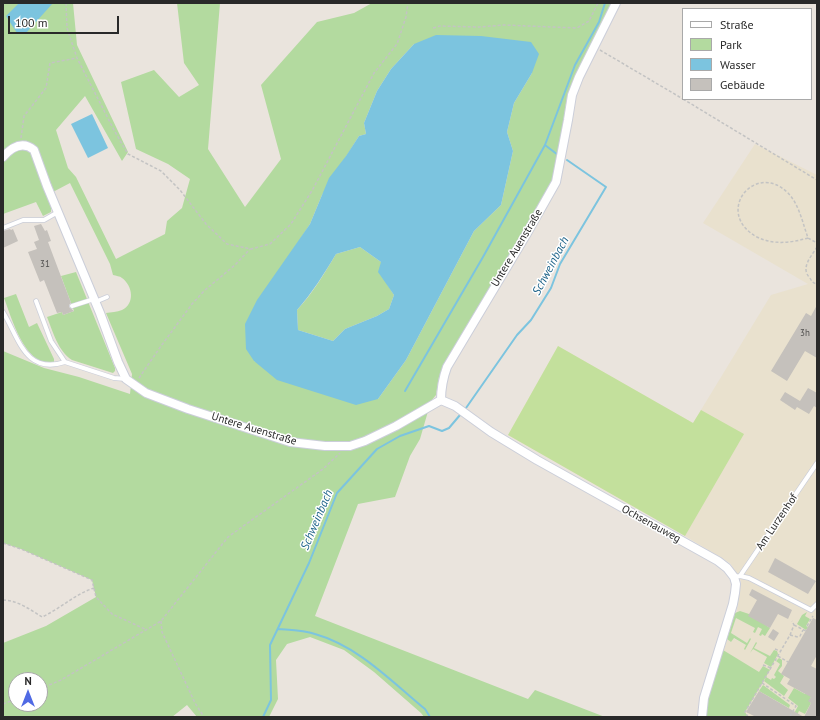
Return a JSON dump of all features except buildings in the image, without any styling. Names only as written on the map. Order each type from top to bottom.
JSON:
[{"type":"street","name":"Untere Auenstraße","points":[[20,145],[31,147],[34,150],[126,379],[160,399],[290,442],[308,445],[350,446],[386,432],[441,400],[443,379],[447,367],[556,182],[572,95],[579,77],[616,3]]},
{"type":"street","points":[[3,157],[16,146],[20,145]]},
{"type":"street","name":"Ochsenauweg","points":[[441,400],[455,406],[491,432],[537,460],[718,561],[737,576]]},
{"type":"street","points":[[702,717],[704,698],[733,604],[737,576]]},
{"type":"lane","points":[[3,228],[23,220],[44,220],[58,212]]},
{"type":"lane","points":[[72,306],[107,297]]},
{"type":"lane","points":[[36,301],[51,341],[65,362]]},
{"type":"lane","points":[[3,312],[20,345],[31,359],[46,365],[55,365],[65,362],[114,378],[126,379]]},
{"type":"lane","name":"Am Lurzenhof","points":[[737,576],[817,463]]},
{"type":"lane","points":[[737,576],[749,578],[811,610],[817,604]]},
{"type":"path","points":[[66,3],[67,28],[77,58],[128,154],[161,171],[180,190],[206,224],[227,244],[250,249],[270,244],[291,224],[295,218],[313,189],[374,73],[397,44],[406,17],[408,3]]},
{"type":"path","points":[[433,28],[440,26],[478,27],[504,25],[577,28],[589,21],[598,3]]},
{"type":"path","points":[[594,46],[682,98]]},
{"type":"path","points":[[20,145],[24,116],[46,88],[50,62],[77,58]]},
{"type":"path","points":[[685,100],[817,180]]},
{"type":"path","points":[[808,238],[771,242],[750,233],[742,224],[738,214],[740,197],[748,188],[759,183],[775,184],[782,188],[794,201],[808,238],[817,243]]},
{"type":"path","points":[[817,247],[805,269],[806,274],[814,283],[817,284]]},
{"type":"path","points":[[134,385],[192,304],[205,290],[235,266],[250,249]]},
{"type":"path","points":[[48,686],[61,680],[161,621],[228,537],[323,469],[333,458],[350,446]]},
{"type":"path","points":[[3,543],[21,549],[92,580],[96,597],[112,614],[147,630]]},
{"type":"path","points":[[3,600],[8,600],[42,617],[54,612],[86,590],[94,588]]},
{"type":"path","points":[[807,626],[814,614]]},
{"type":"path","points":[[161,621],[162,632],[195,703],[204,717]]},
{"type":"path","points":[[792,621],[794,625],[806,631]]},
{"type":"path","points":[[748,717],[745,712],[790,635],[794,625]]},
{"type":"path","points":[[790,635],[798,637],[803,630]]},
{"type":"path","points":[[775,649],[780,651]]},
{"type":"path","points":[[778,656],[788,662]]},
{"type":"path","points":[[763,665],[771,668]]},
{"type":"path","points":[[762,683],[796,706],[790,716]]},
{"type":"shaded area","points":[[755,144],[817,175],[817,717],[706,717],[709,698],[727,639],[731,642],[733,638],[746,645],[751,639],[750,638],[747,643],[731,633],[736,617],[741,581],[730,563],[508,435],[558,346],[693,423],[771,295],[808,284],[703,223]]},
{"type":"green space","points":[[3,3],[73,3],[77,45],[128,152],[122,161],[85,96],[56,130],[68,168],[76,177],[116,259],[165,234],[167,221],[182,208],[190,179],[168,164],[136,149],[121,82],[154,70],[179,97],[199,85],[184,63],[177,3],[220,3],[208,149],[245,207],[281,159],[261,85],[317,22],[354,13],[372,3],[610,3],[611,8],[567,97],[553,181],[439,377],[436,395],[431,401],[420,439],[410,456],[395,497],[358,504],[315,616],[528,699],[535,690],[605,717],[424,717],[374,672],[344,650],[310,637],[287,644],[276,660],[278,699],[269,717],[197,717],[187,705],[172,717],[3,717],[3,643],[46,626],[96,597],[92,580],[21,549],[3,543],[3,351],[44,368],[79,377],[130,394],[132,374],[106,313],[120,311],[129,304],[131,295],[126,281],[119,276],[113,275],[110,264],[70,183],[51,193],[51,212],[43,216],[36,202],[3,214]],"holes":[[[414,44],[532,73],[514,103],[507,132],[513,151],[501,205],[474,231],[406,360],[378,399],[254,361],[290,255],[310,224],[322,195],[359,136],[366,134],[364,123],[377,91],[391,69]]]},
{"type":"green space","points":[[360,247],[381,262],[387,284],[394,295],[389,309],[377,316],[345,329],[333,341],[298,330],[297,310],[323,276],[336,254]]},
{"type":"green space","points":[[76,272],[115,368],[113,373],[72,360],[67,356],[56,341],[47,317],[62,312],[63,315],[74,311],[61,276]]},
{"type":"green space","points":[[16,294],[29,327],[37,323],[54,359],[54,363],[44,362],[35,357],[21,340],[4,298]]},
{"type":"green space","points":[[558,346],[693,423],[701,410],[744,434],[685,536],[508,435]]},
{"type":"green space","points":[[740,611],[749,614],[770,628],[765,636],[762,634],[761,636],[759,635],[762,629],[758,627],[755,633],[753,632],[755,628],[736,618],[731,633],[747,643],[750,638],[751,639],[745,650],[746,645],[734,638],[731,642],[727,639],[735,613]]},
{"type":"green space","points":[[807,612],[805,616],[810,619],[806,626],[808,627],[806,630],[797,624],[802,615]]},
{"type":"green space","points":[[756,642],[757,643],[754,648],[770,656],[774,650],[777,651],[778,654],[771,667],[764,663],[767,657],[753,649],[750,653]]},
{"type":"green space","points":[[723,650],[759,672],[763,666],[770,670],[745,712],[748,717],[706,717],[709,692]]},
{"type":"green space","points":[[779,658],[782,660],[782,666],[778,671],[784,676],[780,683],[788,690],[784,696],[764,681],[766,677],[771,680],[772,678],[774,679],[776,677],[774,675],[780,664],[776,661]]},
{"type":"green space","points":[[763,685],[790,705],[789,708],[759,691]]},
{"type":"green space","points":[[794,688],[805,694],[808,690],[812,695],[809,701],[811,703],[805,714],[799,711],[796,717],[792,717],[798,706],[788,698]]},
{"type":"water","points":[[19,3],[53,3],[26,33],[17,33],[6,16]]},
{"type":"water","points":[[436,35],[481,36],[531,42],[539,54],[532,73],[514,103],[507,132],[513,151],[501,205],[474,231],[406,360],[378,399],[356,405],[277,380],[254,361],[246,349],[245,324],[257,300],[310,224],[329,178],[359,136],[366,134],[364,123],[377,91],[391,69],[414,44]],"holes":[[[360,247],[381,262],[378,272],[394,295],[389,309],[377,316],[345,329],[333,341],[298,330],[297,310],[318,283],[336,254]]]},
{"type":"water","points":[[92,114],[108,148],[88,158],[71,124]]},
{"type":"waterway","name":"Schweinbach","points":[[405,391],[483,257],[545,145],[575,65],[599,22],[605,3]]},
{"type":"waterway","name":"Schweinbach","points":[[545,145],[558,155]]},
{"type":"waterway","name":"Schweinbach","points":[[466,408],[517,335],[531,320],[551,288],[560,264],[606,187],[567,160]]},
{"type":"waterway","name":"Schweinbach","points":[[263,717],[271,700],[270,645],[309,563],[337,493],[377,449],[400,436],[429,426],[442,431],[449,428],[460,415]]},
{"type":"waterway","name":"Schweinbach","points":[[278,629],[296,630],[310,633],[346,647],[387,676],[425,709],[430,717]]}]
